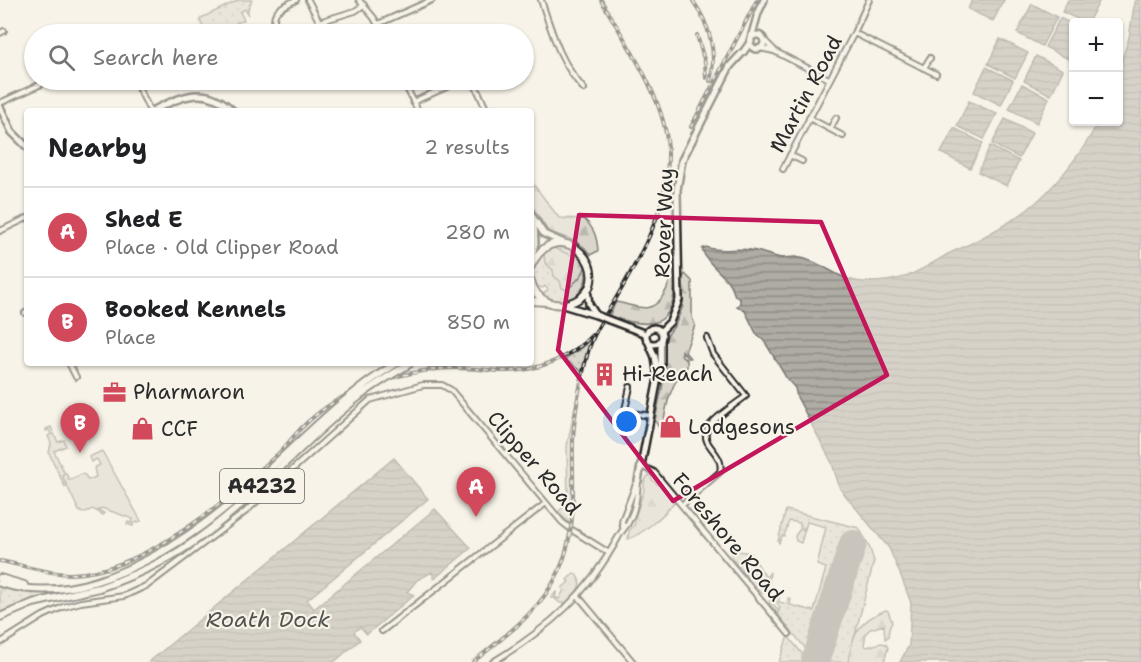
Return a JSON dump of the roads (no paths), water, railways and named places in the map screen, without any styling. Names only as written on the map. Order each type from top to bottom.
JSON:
[{"type":"main road","points":[[534,260],[544,248],[556,244],[569,244],[578,249],[588,261],[591,275],[587,289],[576,300],[563,305],[534,301]]},
{"type":"main road","points":[[534,288],[536,293],[547,302]]},
{"type":"main road","name":"A4232","points":[[0,583],[21,589],[45,590],[98,584],[146,562],[200,529],[258,480],[349,395],[392,366]]},
{"type":"main road","name":"A4232","points":[[0,617],[16,609],[151,567],[201,537],[263,484],[341,411],[376,383],[406,366]]},
{"type":"main road","name":"A4232","points":[[0,578],[45,590]]},
{"type":"street","points":[[273,24],[275,13],[296,0]]},
{"type":"street","points":[[309,0],[320,23],[355,11],[364,5]]},
{"type":"street","points":[[359,0],[378,24],[432,0]]},
{"type":"street","points":[[541,0],[560,54],[570,72],[584,89]]},
{"type":"street","name":"Rover Way","points":[[661,331],[670,322],[679,300],[677,190],[681,165],[690,141],[725,74],[751,39],[764,0]]},
{"type":"street","name":"Martin Road","points":[[783,169],[855,33],[869,0]]},
{"type":"street","points":[[741,54],[763,45],[756,22]]},
{"type":"street","points":[[855,33],[936,74]]},
{"type":"street","points":[[774,51],[757,35],[751,39],[752,46],[774,51],[829,79]]},
{"type":"street","points":[[924,68],[930,58]]},
{"type":"street","points":[[24,144],[15,136],[0,105],[30,90]]},
{"type":"street","points":[[140,90],[149,108]]},
{"type":"street","points":[[408,90],[416,108]]},
{"type":"street","points":[[413,102],[440,90]]},
{"type":"street","points":[[478,90],[487,108]]},
{"type":"street","points":[[158,108],[180,98],[195,95],[218,99],[230,108]]},
{"type":"street","points":[[809,118],[843,136]]},
{"type":"street","points":[[830,129],[836,118]]},
{"type":"street","points":[[790,155],[802,160]]},
{"type":"street","points":[[0,231],[24,219]]},
{"type":"street","points":[[534,221],[549,237],[569,244]]},
{"type":"street","points":[[534,221],[534,248]]},
{"type":"street","points":[[587,289],[589,304],[596,315]]},
{"type":"street","points":[[563,305],[646,334]]},
{"type":"street","points":[[493,662],[541,631],[578,596],[609,554],[623,528],[622,521],[638,481],[661,372],[663,336],[657,328],[651,328],[646,334]]},
{"type":"street","points":[[646,334],[655,357],[658,378]]},
{"type":"street","points":[[682,505],[719,475],[722,467],[721,461],[708,443],[706,432],[710,425],[746,396],[713,354],[707,338]]},
{"type":"street","points":[[648,341],[654,344],[661,341]]},
{"type":"street","points":[[70,366],[76,377]]},
{"type":"street","name":"Clipper Road","points":[[0,643],[63,606],[124,596],[148,585],[245,512],[362,406],[376,397],[420,386],[439,384],[451,390],[546,503],[572,530],[609,554]]},
{"type":"street","points":[[621,428],[630,387]]},
{"type":"street","points":[[625,412],[651,416]]},
{"type":"street","name":"Foreshore Road","points":[[641,466],[654,472],[789,634]]},
{"type":"street","points":[[382,631],[546,503]]},
{"type":"street","points":[[578,596],[633,662]]},
{"type":"water","points":[[972,0],[1004,0],[993,21],[968,9]]},
{"type":"water","points":[[1068,0],[1100,0],[1090,18],[1075,18],[1062,12]]},
{"type":"water","points":[[1135,0],[1141,0],[1141,662],[900,662],[909,645],[911,603],[889,548],[840,489],[832,463],[797,397],[795,388],[765,342],[756,333],[745,311],[737,306],[740,299],[735,296],[729,283],[709,262],[702,249],[706,247],[717,250],[745,249],[782,258],[795,257],[813,262],[854,281],[889,281],[909,276],[1001,227],[1037,202],[1067,169],[1096,126],[1123,126],[1123,56],[1129,37]]},
{"type":"water","points":[[1032,4],[1057,17],[1042,46],[1017,33]]},
{"type":"water","points":[[1060,18],[1069,23],[1069,59],[1045,47]]},
{"type":"water","points":[[1000,39],[1028,53],[1015,78],[988,64]]},
{"type":"water","points":[[1036,56],[1063,70],[1051,95],[1024,81]]},
{"type":"water","points":[[986,67],[1013,80],[1001,105],[974,92]]},
{"type":"water","points":[[1022,84],[1049,98],[1037,123],[1009,109]]},
{"type":"water","points":[[969,101],[997,114],[984,139],[957,126]]},
{"type":"water","points":[[1005,119],[1032,133],[1019,158],[992,144]]},
{"type":"water","points":[[954,128],[983,143],[970,168],[941,153]]},
{"type":"water","points":[[990,146],[1019,161],[1007,186],[978,172]]},
{"type":"water","name":"Roath Dock","points":[[394,458],[428,499],[307,600],[314,609],[435,509],[471,548],[434,579],[432,572],[417,580],[407,592],[414,595],[367,634],[360,627],[354,632],[360,640],[334,662],[149,662]]},
{"type":"railway","points":[[473,662],[533,610],[552,585],[559,571],[572,523],[573,441],[578,396],[588,352],[596,331],[644,247],[664,192],[668,152],[661,113],[633,54],[601,0]]},
{"type":"railway","points":[[691,127],[757,0]]},
{"type":"railway","points":[[693,1],[708,29],[713,60],[710,81]]},
{"type":"railway","points":[[697,35],[705,63],[706,78]]},
{"type":"railway","points":[[0,561],[62,574],[99,570],[127,561],[155,548],[210,512],[279,453],[317,414],[354,391],[374,383],[430,370],[530,369],[564,356],[592,335]]},
{"type":"place","name":"Hi-Reach","points":[[604,374]]},
{"type":"place","name":"Pharmaron","points":[[115,392]]},
{"type":"place","name":"Lodgesons","points":[[670,427]]},
{"type":"place","name":"CCF","points":[[143,429]]},
{"type":"place","name":"Booked Kennels","points":[[80,453]]},
{"type":"place","name":"Shed E","points":[[476,517]]}]
